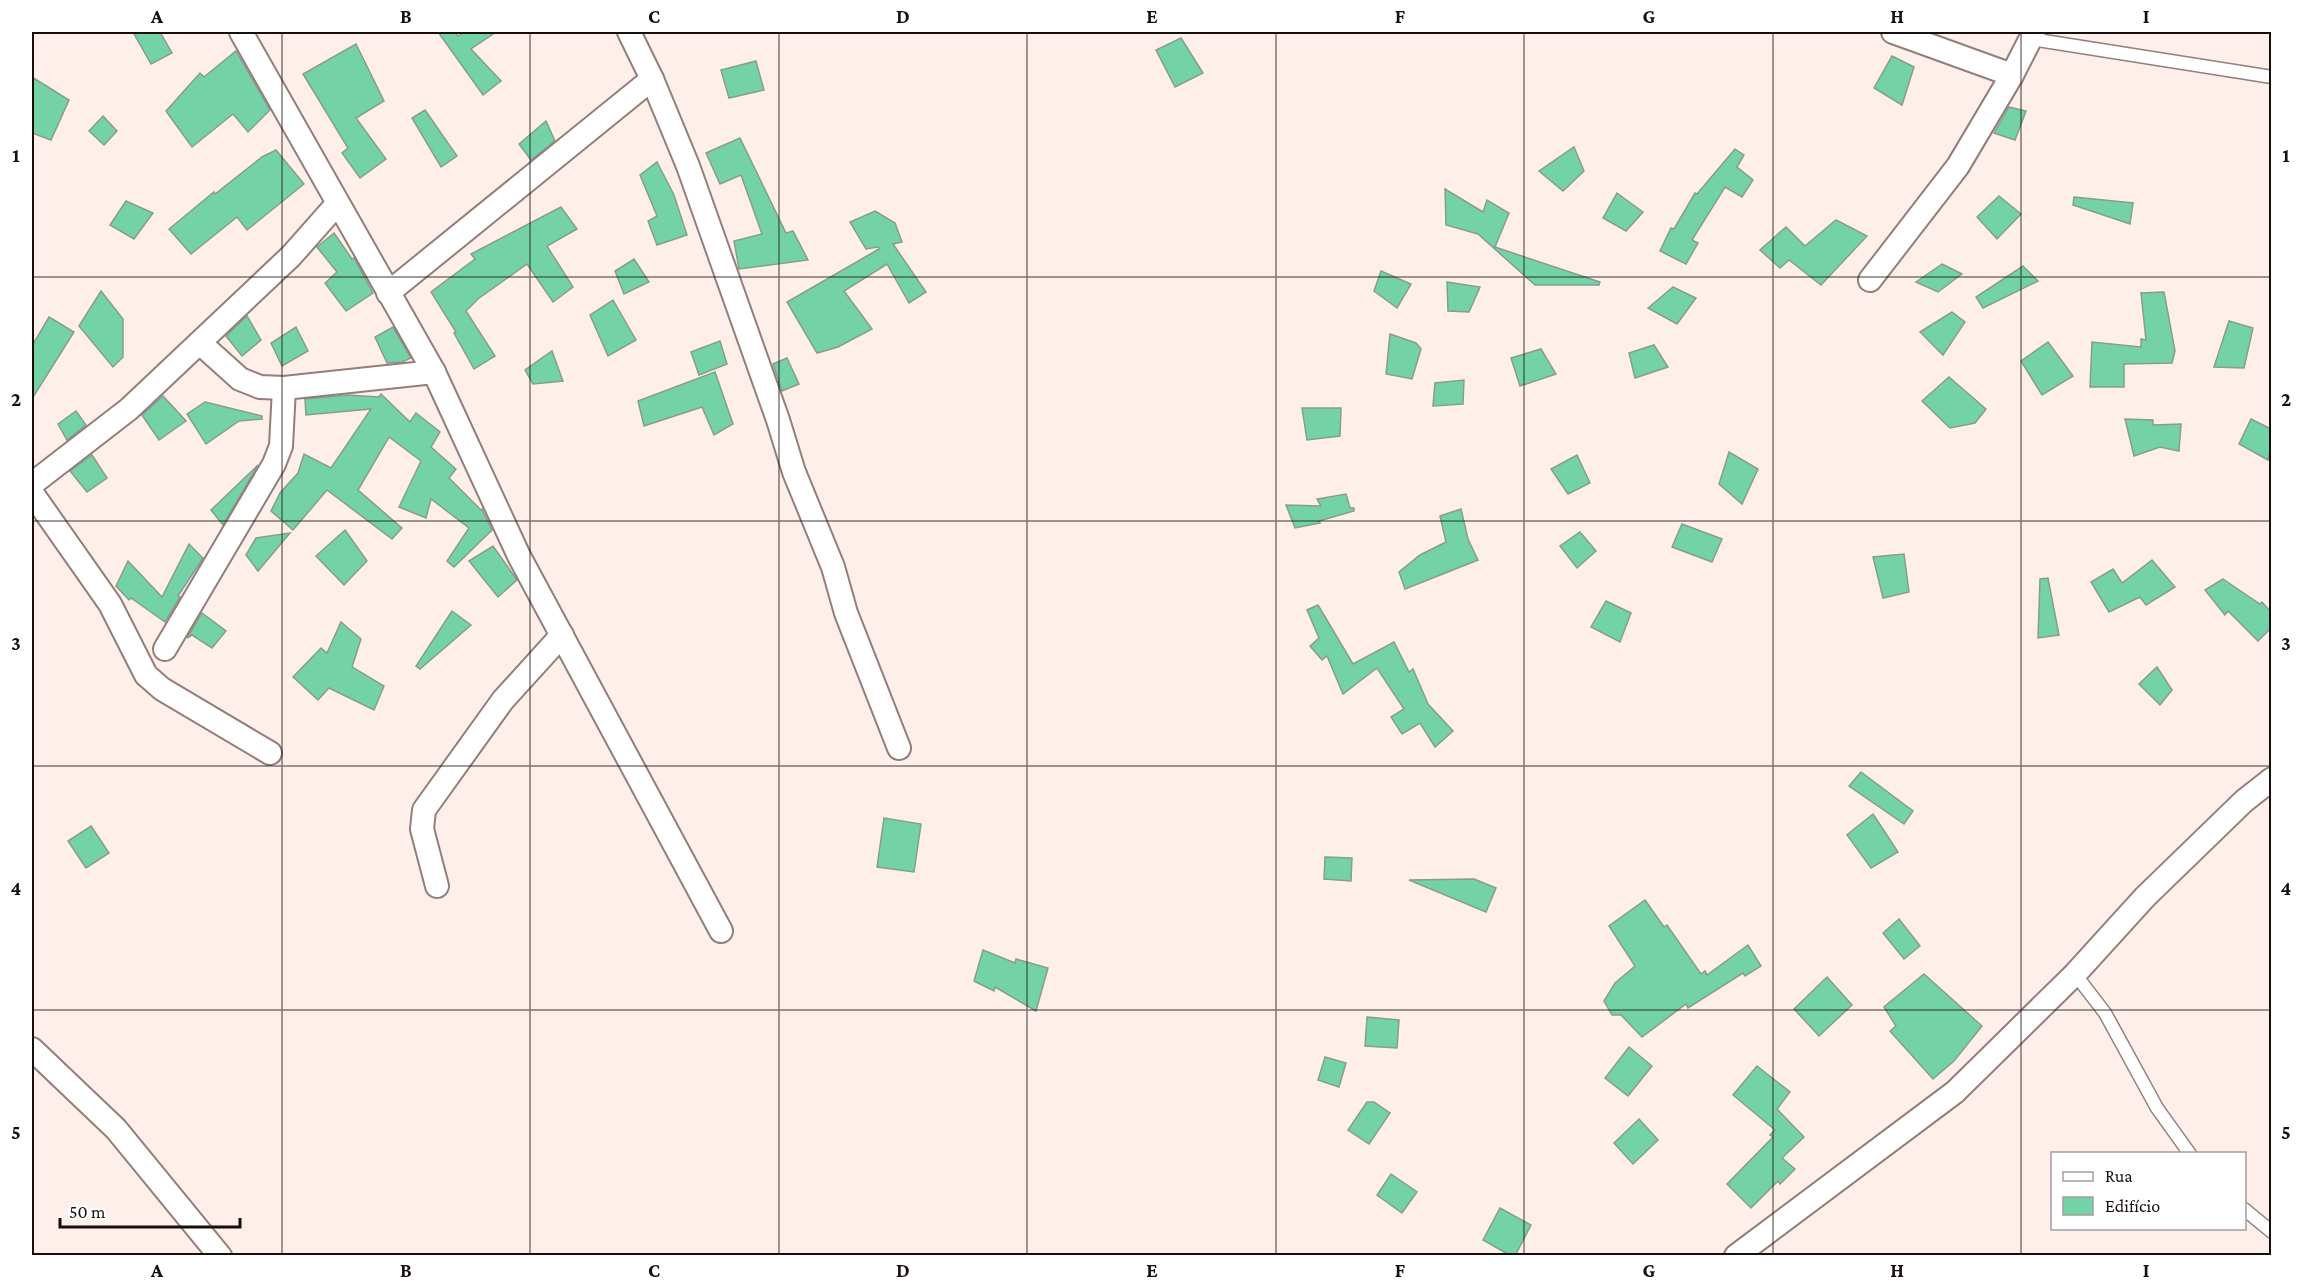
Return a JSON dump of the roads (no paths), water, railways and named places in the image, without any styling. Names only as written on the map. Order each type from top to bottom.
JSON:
[{"type":"street","points":[[241,32],[434,372],[519,556],[721,931]]},
{"type":"street","points":[[629,32],[688,166],[778,420],[794,472],[833,567],[846,613],[899,748]]},
{"type":"street","points":[[1893,32],[2012,75]]},
{"type":"street","points":[[1870,280],[1958,166],[2012,75],[2032,35]]},
{"type":"street","points":[[388,293],[651,78]]},
{"type":"street","points":[[32,484],[129,409],[291,256],[337,204]]},
{"type":"street","points":[[200,343],[240,380],[260,387],[284,388],[434,372]]},
{"type":"street","points":[[165,649],[274,464],[281,446],[284,388]]},
{"type":"street","points":[[32,493],[110,604],[146,675],[162,688],[270,753]]},
{"type":"street","points":[[437,886],[422,829],[424,810],[503,700],[562,635]]},
{"type":"street","points":[[1736,1256],[1955,1092],[2075,974],[2145,897],[2244,801],[2271,779]]},
{"type":"street","points":[[32,1049],[116,1129],[220,1256]]},
{"type":"lane","points":[[2032,35],[2271,77]]},
{"type":"lane","points":[[2075,974],[2105,1013],[2157,1108],[2189,1152]]},
{"type":"lane","points":[[2246,1211],[2271,1232]]}]
